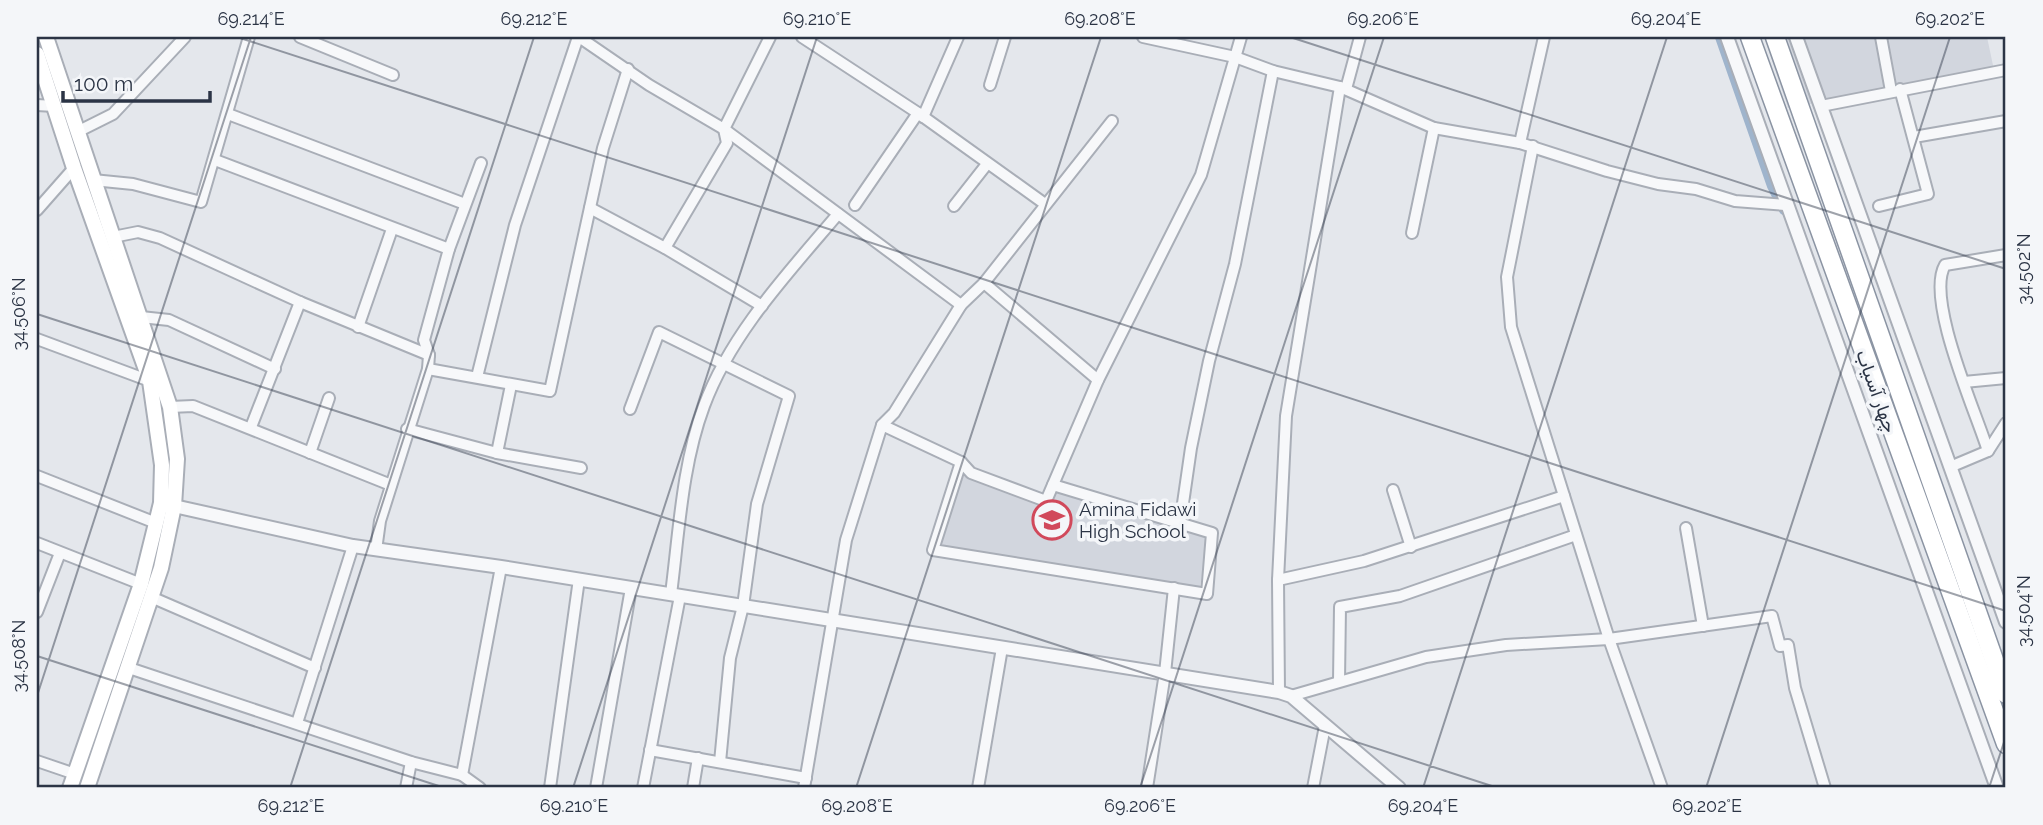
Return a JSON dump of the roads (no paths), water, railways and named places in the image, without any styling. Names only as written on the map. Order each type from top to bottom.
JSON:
[{"type":"highway","name":"چهار آسیاب","points":[[1750,37],[2006,744]]},
{"type":"highway","name":"چهار آسیاب","points":[[1774,37],[2006,694]]},
{"type":"highway","points":[[1835,271],[1853,266]]},
{"type":"main road","points":[[46,37],[170,407],[177,458],[151,597],[87,788]]},
{"type":"main road","points":[[37,54],[74,168],[150,381],[168,504],[156,523],[141,584],[72,781]]},
{"type":"street","points":[[77,132],[113,114],[186,37]]},
{"type":"street","points":[[93,180],[133,184],[201,202],[249,37]]},
{"type":"street","points":[[300,37],[393,75]]},
{"type":"street","points":[[477,377],[515,225],[579,37],[724,129],[961,304]]},
{"type":"street","points":[[665,248],[727,143],[724,129],[770,37]]},
{"type":"street","points":[[802,37],[921,115],[1045,204]]},
{"type":"street","points":[[855,205],[921,115],[958,37]]},
{"type":"street","points":[[990,85],[1005,37]]},
{"type":"street","points":[[1143,37],[1236,57],[1273,71],[1343,88],[1434,128],[1533,146],[1658,184],[1696,189],[1735,201],[1786,205]]},
{"type":"street","points":[[882,425],[961,462],[971,473],[1046,501],[1098,380],[1200,175],[1241,37]]},
{"type":"street","points":[[1360,37],[1343,88],[1286,415],[1278,580],[1285,694],[1399,788]]},
{"type":"street","points":[[1520,143],[1544,37]]},
{"type":"street","points":[[1727,37],[1997,788]]},
{"type":"street","points":[[1796,37],[2006,622]]},
{"type":"street","points":[[1880,206],[1928,194],[1914,137],[1896,90],[1881,37]]},
{"type":"street","points":[[428,369],[550,391],[603,148],[628,69]]},
{"type":"street","points":[[1821,106],[2006,70]]},
{"type":"street","points":[[1180,524],[1191,448],[1209,362],[1238,251],[1273,71]]},
{"type":"street","points":[[37,105],[54,106]]},
{"type":"street","points":[[228,114],[465,204]]},
{"type":"street","points":[[650,750],[720,762],[805,783],[846,540],[882,425],[894,413],[961,304],[984,282],[1112,121]]},
{"type":"street","points":[[1914,137],[2006,121]]},
{"type":"street","points":[[1412,233],[1434,128]]},
{"type":"street","points":[[1533,146],[1507,277],[1511,327],[1609,639],[1661,788]]},
{"type":"street","points":[[215,160],[449,249]]},
{"type":"street","points":[[376,550],[380,521],[428,369],[429,355],[424,340],[449,249],[481,163]]},
{"type":"street","points":[[954,206],[987,164]]},
{"type":"street","points":[[37,210],[74,168]]},
{"type":"street","points":[[590,208],[665,248],[762,306]]},
{"type":"street","points":[[643,788],[676,595],[681,511],[704,405],[725,365],[762,306],[838,214]]},
{"type":"street","points":[[358,327],[392,229]]},
{"type":"street","points":[[113,237],[138,232],[160,237],[300,302],[429,355]]},
{"type":"street","points":[[1988,451],[1945,326],[1939,294],[1940,273],[1945,265],[2006,255]]},
{"type":"street","points":[[984,282],[1098,380]]},
{"type":"street","points":[[251,427],[300,302]]},
{"type":"street","points":[[141,317],[169,320],[275,369]]},
{"type":"street","points":[[630,409],[659,332],[789,396],[757,504],[743,606],[730,658],[720,762]]},
{"type":"street","points":[[37,339],[150,381]]},
{"type":"street","points":[[1964,382],[2006,378]]},
{"type":"street","points":[[497,453],[511,385]]},
{"type":"street","points":[[310,453],[329,398]]},
{"type":"street","points":[[170,407],[193,406],[391,485]]},
{"type":"street","points":[[1950,467],[1988,451],[2006,422]]},
{"type":"street","points":[[407,429],[497,453],[581,468]]},
{"type":"street","points":[[961,462],[933,550],[1207,594],[1212,533],[1053,485]]},
{"type":"street","points":[[37,476],[156,523]]},
{"type":"street","points":[[1393,490],[1411,547]]},
{"type":"street","points":[[1278,580],[1364,561],[1564,496]]},
{"type":"street","points":[[168,504],[376,550],[579,579],[1285,694],[1439,655],[1506,645],[1609,639],[1773,617],[1780,646],[1788,645],[1795,688],[1825,788]]},
{"type":"street","points":[[1686,528],[1703,626]]},
{"type":"street","points":[[1339,681],[1340,607],[1400,596],[1576,535]]},
{"type":"street","points":[[37,543],[141,584]]},
{"type":"street","points":[[297,723],[353,546]]},
{"type":"street","points":[[37,612],[60,553]]},
{"type":"street","points":[[461,775],[501,567]]},
{"type":"street","points":[[550,788],[579,579]]},
{"type":"street","points":[[596,788],[631,588]]},
{"type":"street","points":[[1147,788],[1165,673],[1174,588]]},
{"type":"street","points":[[151,597],[315,668]]},
{"type":"street","points":[[978,788],[1002,648]]},
{"type":"street","points":[[126,667],[411,762],[461,775],[480,788]]},
{"type":"street","points":[[1313,788],[1325,726]]},
{"type":"street","points":[[693,788],[698,758]]},
{"type":"street","points":[[37,761],[72,781]]},
{"type":"street","points":[[406,788],[411,762]]},
{"type":"waterway","points":[[1720,37],[1772,186],[1784,210]]},
{"type":"place","name":"Amina Fidawi High School","points":[[1052,520]]}]
